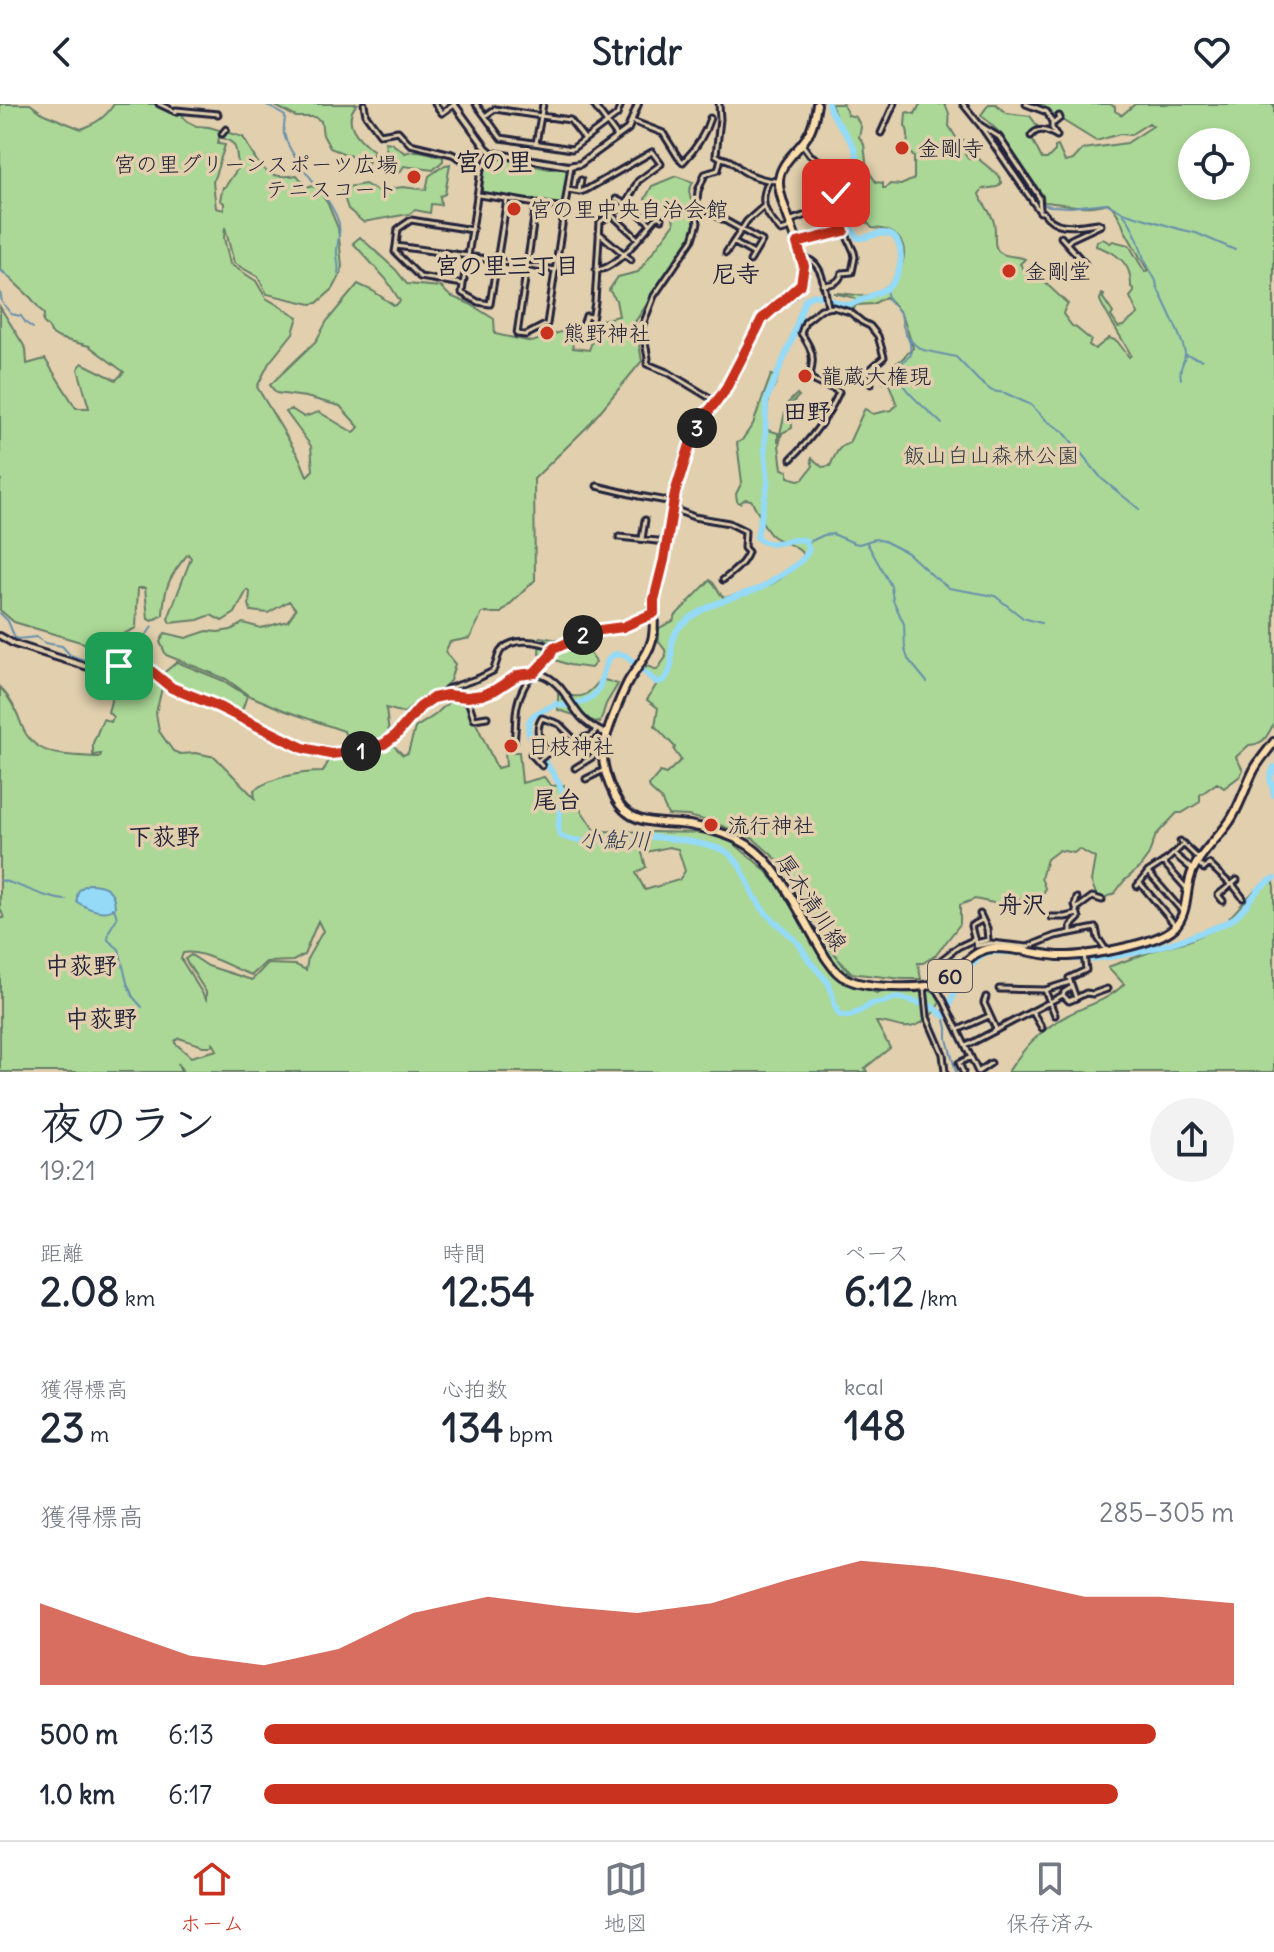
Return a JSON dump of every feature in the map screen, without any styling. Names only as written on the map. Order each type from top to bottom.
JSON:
[{"type":"main road","points":[[802,258],[778,181],[781,169],[802,144],[812,126],[817,104]]},
{"type":"main road","name":"60","points":[[605,769],[603,753],[625,688],[652,640],[656,589],[673,505],[692,438],[724,392],[762,319],[801,284],[802,258]]},
{"type":"main road","points":[[1176,926],[1198,860],[1233,816],[1254,770],[1274,742]]},
{"type":"main road","name":"厚木清川線","points":[[605,769],[616,800],[632,817],[644,822],[709,830],[745,843],[759,854],[772,868],[826,958],[840,976],[850,981],[924,987],[937,984],[978,952],[998,946]]},
{"type":"main road","name":"60","points":[[998,946],[1084,956],[1160,937],[1176,926]]},
{"type":"street","points":[[159,104],[176,111],[218,114]]},
{"type":"street","points":[[176,111],[180,104]]},
{"type":"street","points":[[364,104],[366,115],[379,133],[398,131],[410,144],[452,154],[481,170]]},
{"type":"street","points":[[435,104],[442,113],[454,104],[492,153],[571,166],[584,162],[628,129],[638,104]]},
{"type":"street","points":[[476,104],[501,138],[572,149],[617,115],[621,104]]},
{"type":"street","points":[[536,143],[543,104]]},
{"type":"street","points":[[593,104],[618,137]]},
{"type":"street","points":[[719,104],[716,155],[730,160],[742,170],[769,181],[778,181]]},
{"type":"street","points":[[881,133],[894,104]]},
{"type":"street","points":[[1026,104],[1047,112],[1057,136],[1044,130],[1031,136]]},
{"type":"street","points":[[966,105],[1046,217],[1068,227],[1101,225],[1067,243]]},
{"type":"street","points":[[485,116],[495,109],[570,120],[585,139]]},
{"type":"street","points":[[1052,122],[1059,116]]},
{"type":"street","points":[[632,121],[663,133],[683,163],[705,134],[710,118]]},
{"type":"street","points":[[980,125],[999,137],[1039,197],[1038,209]]},
{"type":"street","points":[[222,134],[226,129]]},
{"type":"street","points":[[802,144],[810,155],[820,161],[830,187],[836,193],[840,221],[855,257],[853,271],[842,273],[836,283],[824,286]]},
{"type":"street","points":[[568,190],[588,189],[652,152],[661,164],[645,173],[626,203],[600,222],[592,317]]},
{"type":"street","points":[[492,153],[481,170],[462,293],[478,302],[490,304],[507,199]]},
{"type":"street","points":[[716,401],[669,373],[647,364],[642,327],[654,296],[693,239],[698,223],[700,185],[705,174],[718,170],[721,158]]},
{"type":"street","points":[[536,204],[517,334],[526,335],[547,324],[571,166]]},
{"type":"street","points":[[579,191],[581,180]]},
{"type":"street","points":[[769,181],[762,199],[781,231],[806,215]]},
{"type":"street","points":[[629,184],[635,187]]},
{"type":"street","points":[[478,195],[566,208]]},
{"type":"street","points":[[616,199],[626,203],[651,224]]},
{"type":"street","points":[[726,253],[741,229],[764,206]]},
{"type":"street","points":[[697,215],[706,210],[762,241],[750,261]]},
{"type":"street","points":[[611,214],[638,239]]},
{"type":"street","points":[[596,270],[603,270],[624,254],[658,216],[662,219]]},
{"type":"street","points":[[463,284],[420,277],[395,252],[398,229],[411,220],[472,230]]},
{"type":"street","points":[[645,230],[651,236]]},
{"type":"street","points":[[797,243],[844,231]]},
{"type":"street","points":[[599,233],[631,260]]},
{"type":"street","points":[[1061,237],[1085,264]]},
{"type":"street","points":[[733,242],[754,254]]},
{"type":"street","points":[[591,243],[598,243]]},
{"type":"street","points":[[396,246],[556,270]]},
{"type":"street","points":[[802,258],[816,264],[828,305]]},
{"type":"street","points":[[591,262],[597,262]]},
{"type":"street","points":[[595,304],[603,304]]},
{"type":"street","points":[[791,459],[832,408],[839,392],[810,377],[812,356],[809,344],[801,333],[805,322],[828,305],[853,314],[870,326],[878,336],[884,357],[865,374],[871,384]]},
{"type":"street","points":[[597,486],[673,505],[694,517],[729,523],[745,531],[747,556],[723,580]]},
{"type":"street","points":[[642,539],[645,520]]},
{"type":"street","points":[[619,537],[667,542]]},
{"type":"street","points":[[573,629],[619,629],[654,613]]},
{"type":"street","points":[[447,695],[447,689],[493,671],[498,655],[506,647],[533,641],[556,648],[593,631]]},
{"type":"street","points":[[0,636],[14,644],[99,671],[139,662],[172,688],[303,748],[321,753],[379,747],[392,738],[425,702],[437,696],[485,694],[518,675],[534,673],[550,678],[595,733]]},
{"type":"street","points":[[514,742],[514,715],[524,687],[554,647]]},
{"type":"street","points":[[467,697],[474,720],[487,717]]},
{"type":"street","points":[[538,761],[550,751],[538,734],[542,718],[559,724],[575,744],[595,733],[608,735]]},
{"type":"street","points":[[575,768],[600,751],[603,753]]},
{"type":"street","points":[[531,754],[542,766]]},
{"type":"street","points":[[586,779],[605,769]]},
{"type":"street","points":[[1176,926],[1138,885],[1148,872],[1174,854],[1182,842],[1204,869],[1209,864],[1243,898]]},
{"type":"street","points":[[1174,854],[1193,870]]},
{"type":"street","points":[[1163,862],[1188,890]]},
{"type":"street","points":[[1148,872],[1183,912]]},
{"type":"street","points":[[1223,901],[1218,895],[1237,880]]},
{"type":"street","points":[[1051,917],[1065,917],[1077,912],[1092,897],[1102,900]]},
{"type":"street","points":[[1071,932],[1071,926],[1079,918],[1075,905],[1077,898]]},
{"type":"street","points":[[980,914],[988,940],[958,947],[936,964],[937,984],[978,1072],[991,1063]]},
{"type":"street","points":[[982,920],[971,926],[976,946],[1028,947],[1071,932],[1096,928],[1106,951]]},
{"type":"street","points":[[1076,998],[1069,978],[1086,970],[1084,956]]},
{"type":"street","points":[[999,989],[1045,990],[1071,985]]},
{"type":"street","points":[[966,1046],[1063,995],[1071,985]]},
{"type":"street","points":[[924,987],[926,1014],[943,1054],[945,1072]]},
{"type":"street","points":[[1063,995],[1069,1001],[1086,993],[1107,989]]},
{"type":"street","points":[[1045,990],[1055,1015]]},
{"type":"street","points":[[986,997],[984,1003],[996,1029]]},
{"type":"street","points":[[1032,1011],[1042,1028]]},
{"type":"street","points":[[957,1028],[989,1016]]},
{"type":"street","points":[[963,1072],[959,1063],[971,1057]]},
{"type":"green space","points":[[0,104],[30,104],[44,114],[81,129],[100,120],[114,104],[155,104],[177,116],[181,113],[186,121],[196,126],[243,137],[257,162],[268,173],[276,176],[297,175],[306,186],[317,187],[338,228],[342,266],[340,276],[333,289],[317,303],[311,304],[267,294],[258,277],[234,263],[225,227],[224,238],[230,264],[256,281],[266,298],[298,317],[293,333],[269,363],[257,387],[307,476],[313,470],[311,446],[286,412],[291,409],[304,417],[319,412],[354,433],[359,427],[340,406],[276,393],[270,385],[316,341],[327,321],[358,284],[395,306],[400,301],[386,279],[353,243],[360,237],[407,284],[441,287],[450,296],[494,319],[495,334],[532,342],[569,329],[573,348],[589,350],[600,320],[619,316],[616,300],[609,290],[618,277],[638,272],[674,224],[672,209],[645,199],[652,186],[676,176],[693,182],[689,191],[695,219],[691,238],[635,322],[642,361],[587,427],[534,479],[535,580],[501,613],[482,613],[470,638],[450,642],[445,652],[455,664],[450,681],[440,690],[417,701],[404,713],[386,708],[389,734],[371,744],[349,748],[344,731],[248,695],[226,679],[166,655],[160,642],[165,633],[186,638],[207,631],[231,630],[243,623],[261,628],[288,621],[296,609],[289,601],[268,613],[251,611],[250,592],[247,590],[235,613],[222,621],[211,615],[198,620],[170,623],[168,619],[191,558],[188,554],[169,582],[163,615],[152,621],[148,619],[145,588],[138,588],[136,628],[121,635],[115,647],[107,650],[14,622],[0,610],[0,307],[26,349],[27,364],[45,359],[76,408],[89,408],[78,369],[82,363],[116,380],[124,372],[89,346],[51,333],[43,322],[44,314],[0,269]],"holes":[[[219,137],[233,144],[238,168],[223,187],[220,200],[224,203],[224,210],[216,208],[213,182],[225,145],[218,144]]]},
{"type":"green space","points":[[272,104],[357,104],[352,111],[351,124],[357,136],[374,151],[368,163],[330,148],[323,135],[321,121],[314,117],[296,117]]},
{"type":"green space","name":"飯山白山森林公園","points":[[831,104],[843,104],[848,115],[856,117],[861,127],[859,137],[864,144],[867,169],[876,182],[883,183],[883,188],[886,188],[890,184],[901,185],[914,179],[914,157],[906,148],[906,113],[915,114],[920,104],[944,104],[949,114],[949,126],[957,139],[964,140],[971,149],[965,154],[969,159],[976,157],[998,175],[1002,183],[983,189],[979,194],[993,219],[998,251],[1025,259],[1020,264],[1027,275],[1037,275],[1068,304],[1063,314],[1072,326],[1091,340],[1089,345],[1095,349],[1109,338],[1117,341],[1129,357],[1131,355],[1100,300],[1104,295],[1113,313],[1111,316],[1118,327],[1123,326],[1138,314],[1130,297],[1134,289],[1126,265],[1117,256],[1096,246],[1097,241],[1103,239],[1129,245],[1145,272],[1148,271],[1118,215],[1108,203],[1083,206],[1044,202],[1001,134],[981,115],[989,104],[996,104],[1006,113],[1030,116],[1041,131],[1032,139],[1042,159],[1047,159],[1058,146],[1065,162],[1073,160],[1083,149],[1127,143],[1153,126],[1149,123],[1130,135],[1120,134],[1096,141],[1036,104],[1110,104],[1122,115],[1135,104],[1274,104],[1274,723],[1262,741],[1249,745],[1236,757],[1243,770],[1240,776],[1224,788],[1217,783],[1200,795],[1200,802],[1177,813],[1156,835],[1140,867],[1115,893],[1104,898],[1096,894],[1091,881],[1095,858],[1079,849],[1074,853],[1059,850],[1047,859],[1041,878],[1044,893],[998,904],[975,899],[960,905],[960,924],[936,955],[918,963],[921,979],[852,973],[838,959],[861,988],[877,993],[913,987],[935,992],[940,1001],[930,1016],[915,1026],[876,1022],[890,1048],[865,1068],[867,1072],[183,1072],[178,1063],[181,1072],[0,1072],[0,918],[4,918],[0,908],[0,687],[35,744],[55,753],[100,757],[101,754],[93,755],[93,743],[103,719],[111,722],[113,717],[108,712],[119,672],[126,666],[141,669],[163,684],[156,713],[159,731],[173,751],[215,757],[255,798],[254,790],[270,782],[296,774],[323,772],[330,758],[376,756],[392,745],[403,755],[408,753],[415,728],[452,699],[468,706],[497,768],[506,766],[505,752],[519,752],[522,783],[544,777],[551,786],[564,785],[595,831],[705,833],[732,842],[763,868],[838,958],[782,864],[754,839],[714,820],[668,815],[661,799],[650,789],[649,785],[660,772],[666,774],[681,760],[675,747],[655,726],[658,708],[647,700],[658,682],[644,671],[647,666],[657,670],[666,657],[659,642],[659,628],[673,621],[710,580],[724,598],[757,590],[788,573],[804,555],[771,535],[751,500],[737,501],[736,494],[742,482],[737,443],[753,424],[771,375],[778,377],[770,392],[764,430],[778,433],[778,442],[787,404],[797,394],[799,396],[791,404],[792,428],[782,433],[779,445],[782,469],[788,471],[788,477],[798,480],[803,479],[813,466],[812,458],[822,467],[830,466],[839,449],[849,443],[865,409],[873,414],[891,410],[897,405],[889,384],[883,382],[894,373],[892,366],[913,348],[900,314],[886,297],[873,304],[856,305],[853,311],[851,307],[855,298],[834,293],[867,296],[883,289],[893,280],[904,257],[898,237],[872,228],[856,217],[851,198],[853,196],[859,203],[866,201],[867,189],[859,172],[857,153]],"holes":[[[669,847],[678,849],[685,871],[679,880],[645,890],[636,873],[646,867],[642,853]],[[318,921],[323,931],[308,957],[306,970],[296,965],[267,964],[252,980],[208,966],[191,955],[185,959],[206,992],[206,999],[181,959],[183,953],[199,954],[252,975],[266,962],[293,961],[304,955]],[[179,1038],[203,1046],[212,1046],[213,1043],[217,1050],[191,1057],[175,1043]]]},
{"type":"green space","points":[[385,142],[405,153],[424,152],[443,157],[443,161],[433,170],[404,166],[394,174],[384,168],[385,161],[392,154],[386,149]]},
{"type":"green space","points":[[494,157],[549,169],[567,169],[563,205],[482,193],[483,170]]},
{"type":"green space","points":[[450,164],[445,194],[440,196],[441,205],[431,204],[430,213],[415,210],[409,214],[363,222],[348,209],[341,188],[365,184],[377,191],[403,187],[426,190],[429,176]]},
{"type":"green space","points":[[540,637],[583,644],[596,662],[591,668],[569,665],[539,654]]},
{"type":"green space","points":[[177,662],[224,681],[247,696],[240,716],[175,688],[160,676]]},
{"type":"green space","points":[[601,679],[618,684],[606,704],[600,723],[558,710],[558,694],[583,696]]},
{"type":"green space","points":[[1274,878],[1274,1072],[1008,1072],[1041,1033],[1124,984],[1108,967],[1188,941],[1222,926],[1254,891]]},
{"type":"water","points":[[88,884],[108,889],[115,908],[101,911],[77,902],[79,891]]},
{"type":"waterway","points":[[265,104],[285,116],[284,134],[288,145],[337,218],[338,273]]},
{"type":"waterway","name":"小鮎川","points":[[828,104],[856,152],[857,160],[846,203],[849,223],[858,238],[885,233],[895,238],[901,260],[892,283],[852,304],[840,304],[817,295],[805,300],[766,402],[768,482],[757,537],[768,543],[805,540],[809,550],[797,564],[764,586],[713,605],[678,628],[672,644],[669,673],[663,681],[656,682],[626,656],[613,655],[606,664],[594,695],[572,705],[556,704],[534,715],[529,723],[529,732],[562,792],[558,825],[560,835],[585,841],[667,838],[708,845],[728,853],[741,868],[764,911],[797,942],[828,983],[841,1016],[850,1016],[872,1004],[893,998],[931,1006],[944,1016],[964,974],[985,953],[997,951],[1037,955]]},
{"type":"waterway","points":[[965,104],[991,131]]},
{"type":"waterway","points":[[995,136],[1036,202],[1071,207],[1106,203],[1122,212],[1138,240],[1181,341],[1185,354],[1181,379]]},
{"type":"waterway","points":[[1123,212],[1196,233],[1235,250]]},
{"type":"waterway","points":[[0,270],[12,279]]},
{"type":"waterway","points":[[886,290],[889,301],[901,313],[910,343],[911,355],[900,365],[898,376],[908,391],[942,424]]},
{"type":"waterway","points":[[0,292],[2,302],[11,314],[21,316],[33,328]]},
{"type":"waterway","points":[[906,335],[923,350],[956,357],[992,391],[1005,393],[1031,405],[1063,431],[1102,479],[1139,509]]},
{"type":"waterway","points":[[1186,355],[1202,360]]},
{"type":"waterway","points":[[807,543],[833,534],[859,544],[875,539],[884,541],[908,553],[949,588],[995,596],[1023,618],[1041,623]]},
{"type":"waterway","points":[[867,543],[891,586],[893,600],[904,624],[908,659],[927,682]]},
{"type":"waterway","points":[[0,613],[18,639],[36,637],[45,643],[62,646],[70,655],[107,668],[125,660],[127,655]]},
{"type":"waterway","points":[[133,646],[142,641],[152,627]]},
{"type":"waterway","points":[[134,655],[151,668]]},
{"type":"waterway","name":"小鮎川","points":[[1274,767],[1270,778],[1274,795]]},
{"type":"waterway","name":"小鮎川","points":[[1060,958],[1115,956],[1189,937],[1234,918],[1262,886],[1274,879]]},
{"type":"waterway","points":[[0,880],[66,900]]},
{"type":"waterway","points":[[112,908],[117,918],[109,931],[108,940],[119,949],[127,983],[142,1007]]},
{"type":"waterway","points":[[944,1016],[956,1072]]},
{"type":"place","name":"金剛寺","points":[[902,148]]},
{"type":"place","name":"宮の里グリーンスポーツ広場 テニスコート","points":[[414,177]]},
{"type":"place","name":"宮の里中央自治会館","points":[[514,209]]},
{"type":"place","name":"金剛堂","points":[[1009,271]]},
{"type":"place","name":"熊野神社","points":[[547,333]]},
{"type":"place","name":"龍蔵大権現","points":[[805,376]]},
{"type":"place","name":"日枝神社","points":[[511,746]]},
{"type":"place","name":"流行神社","points":[[711,825]]},
{"type":"district","name":"宮の里","points":[[494,161]]},
{"type":"district","name":"宮の里三丁目","points":[[507,265]]},
{"type":"district","name":"尼寺","points":[[736,273]]},
{"type":"district","name":"田野","points":[[807,411]]},
{"type":"district","name":"尾台","points":[[557,799]]},
{"type":"district","name":"下荻野","points":[[164,836]]},
{"type":"district","name":"舟沢","points":[[1022,904]]},
{"type":"district","name":"中荻野","points":[[81,965]]},
{"type":"district","name":"中荻野","points":[[101,1018]]},
{"type":"route","points":[[119,666],[139,662],[172,688],[202,699],[303,748],[321,753],[343,753],[374,749],[388,742],[416,710],[437,696],[470,697],[488,693],[518,675],[534,673],[554,647],[593,631],[631,625],[654,613],[675,493],[692,438],[724,392],[762,319],[801,284],[804,266],[797,243],[844,231],[836,193]]}]
